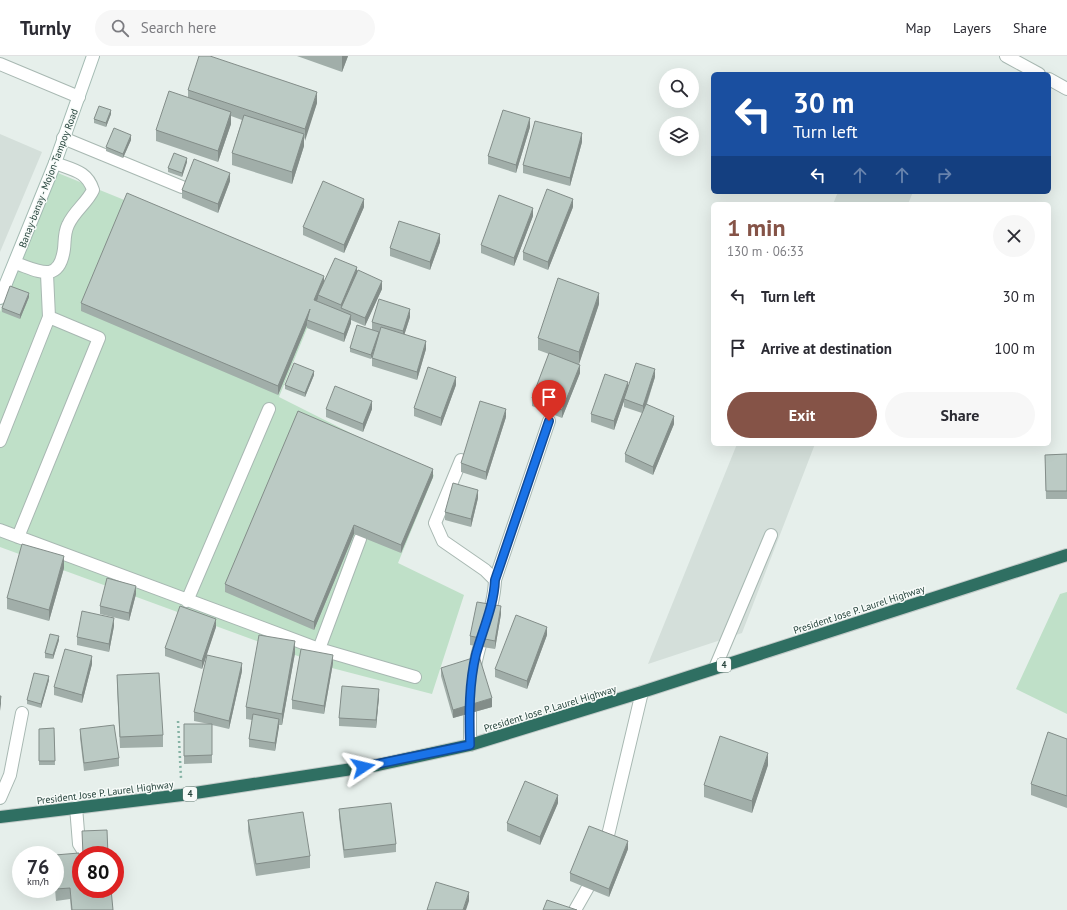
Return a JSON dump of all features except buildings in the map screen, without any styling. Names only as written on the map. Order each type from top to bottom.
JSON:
[{"type":"highway","name":"President Jose P. Laurel Highway","points":[[0,817],[182,795],[378,765],[470,745],[642,692],[1067,555]]},
{"type":"street","name":"Banay-banay - Mojon-Tampoy Road","points":[[0,298],[55,163],[93,56]]},
{"type":"street","points":[[1006,56],[1035,72]]},
{"type":"street","points":[[0,64],[79,97]]},
{"type":"street","points":[[1051,80],[1067,89]]},
{"type":"street","points":[[64,138],[182,187]]},
{"type":"street","points":[[15,263],[47,274],[53,272],[62,258],[65,232],[68,223],[93,190],[90,180],[84,174],[55,163]]},
{"type":"street","points":[[0,442],[49,318],[47,274]]},
{"type":"street","points":[[18,538],[99,338],[49,318]]},
{"type":"street","points":[[187,602],[269,409]]},
{"type":"street","points":[[470,745],[469,707],[476,655],[495,593],[495,580],[549,421]]},
{"type":"street","points":[[461,460],[435,523],[443,541],[485,570],[495,580]]},
{"type":"street","points":[[0,530],[187,602],[319,649],[415,677]]},
{"type":"street","points":[[715,668],[771,535]]},
{"type":"street","points":[[319,649],[360,539]]},
{"type":"street","points":[[575,910],[594,879],[609,837],[642,692]]},
{"type":"street","points":[[0,798],[10,775],[22,713]]},
{"type":"street","points":[[76,807],[80,846]]},
{"type":"path","points":[[178,721],[182,795]]},
{"type":"shaded area","points":[[0,134],[42,152],[0,252]]},
{"type":"shaded area","points":[[837,194],[912,194],[909,202],[834,202]]},
{"type":"shaded area","points":[[736,446],[814,446],[742,633],[648,664]]},
{"type":"green space","points":[[53,171],[326,282],[279,397],[434,475],[398,563],[464,595],[432,694],[328,667],[0,547],[0,312]]},
{"type":"green space","points":[[1067,592],[1067,714],[1016,689],[1060,594]]},
{"type":"route","points":[[363,767],[470,745],[469,707],[476,655],[495,593],[495,580],[549,421]]}]
